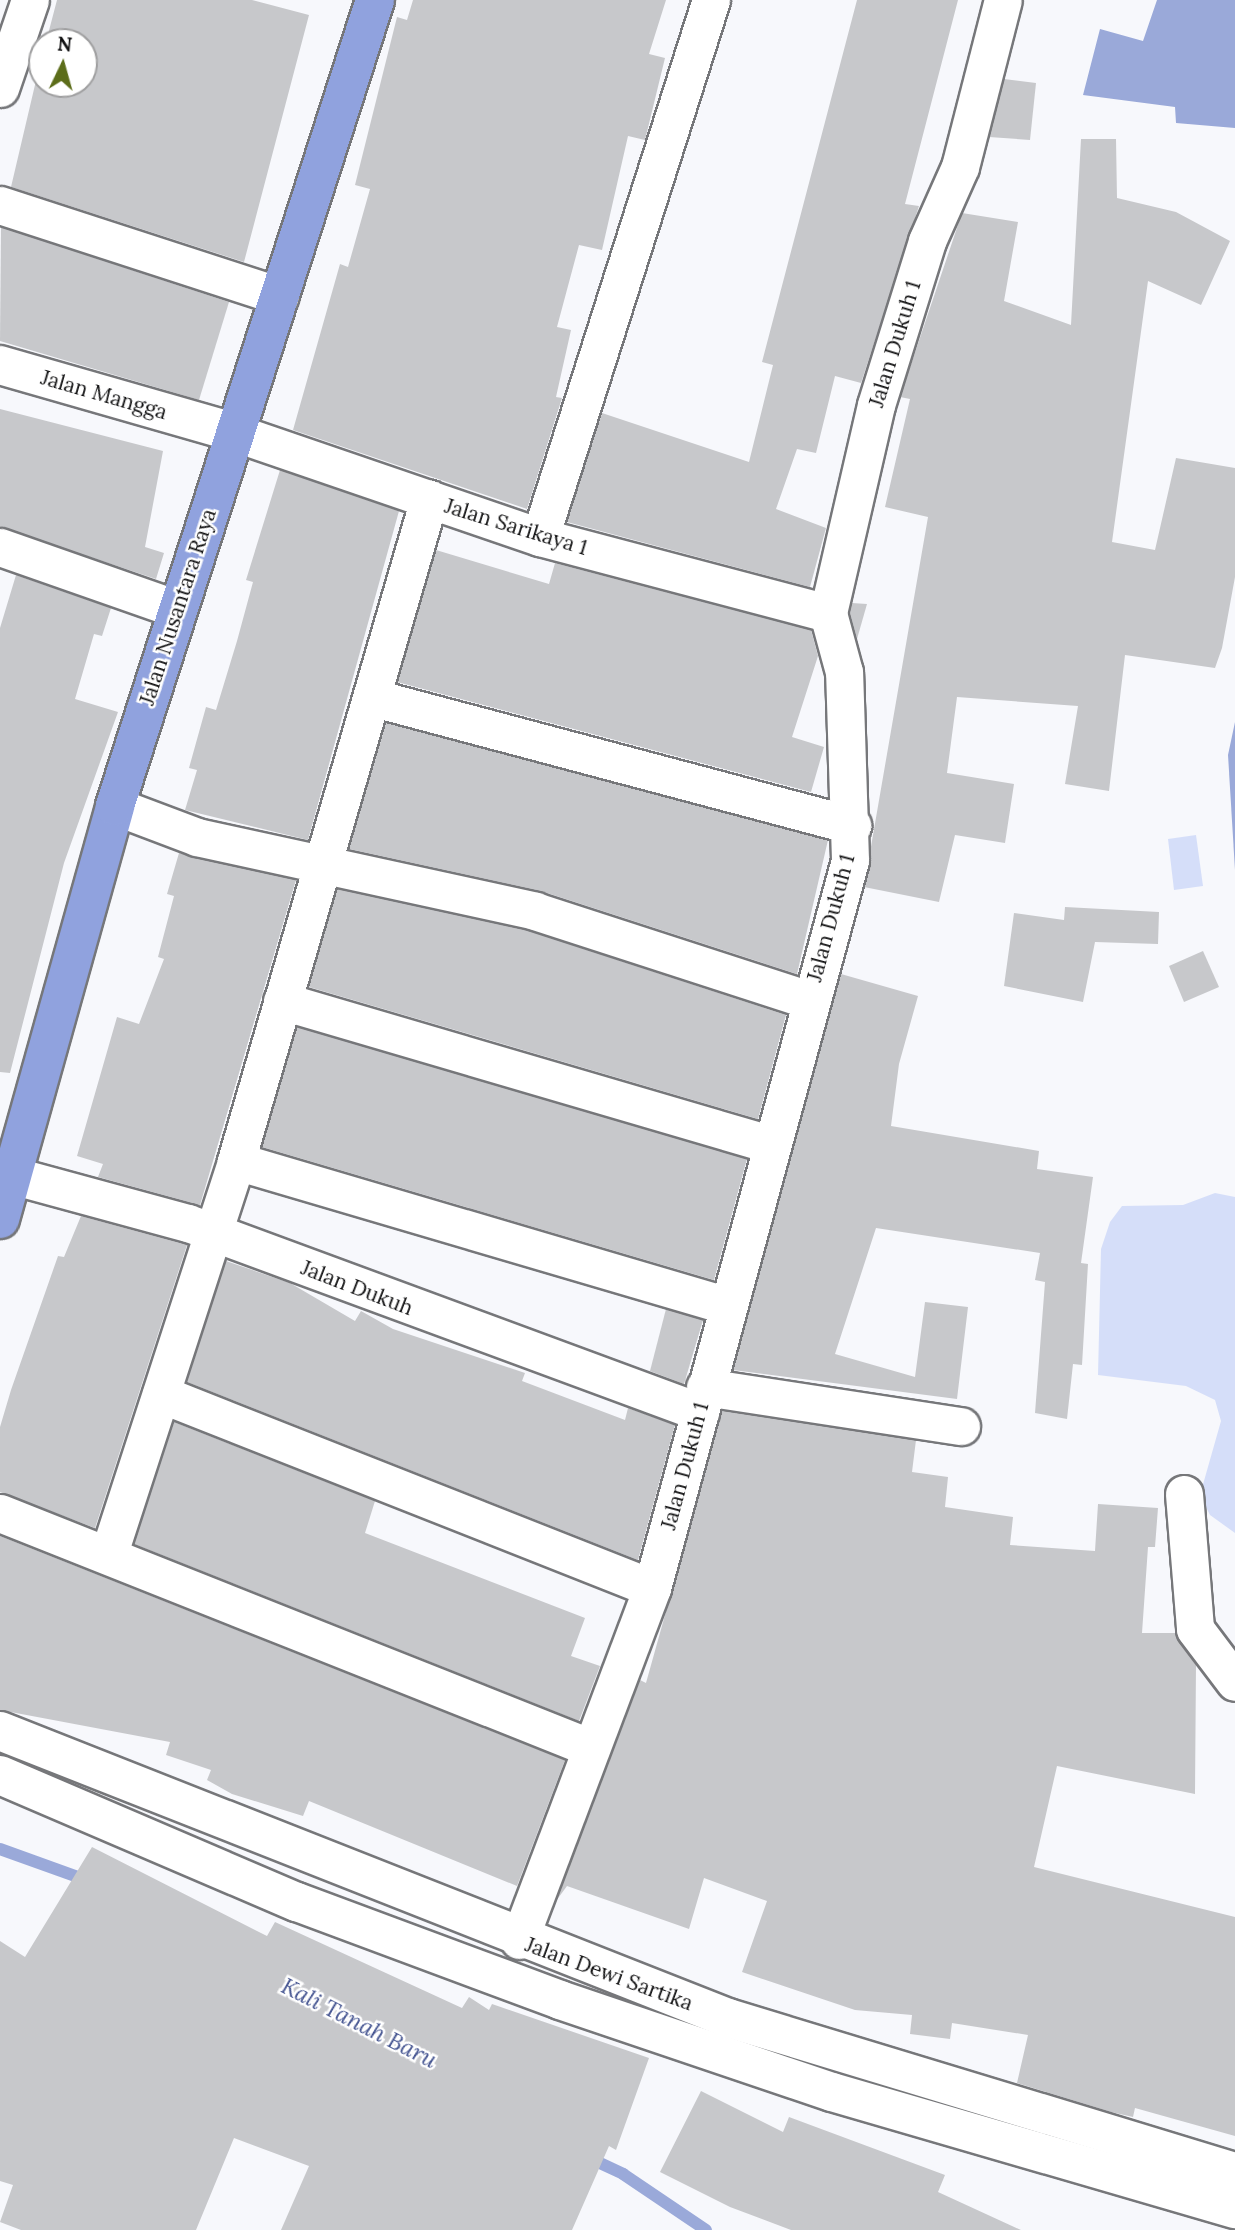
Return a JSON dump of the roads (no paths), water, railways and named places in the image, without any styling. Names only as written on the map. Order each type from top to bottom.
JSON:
[{"type":"highway","name":"Jalan Nusantara Raya","points":[[0,1219],[115,806],[177,609],[221,428],[280,296],[375,0]]},
{"type":"main road","name":"Jalan Mangga","points":[[0,365],[221,428]]},
{"type":"main road","name":"Jalan Dewi Sartika","points":[[0,1731],[519,1940],[883,2070],[1235,2172]]},
{"type":"main road","name":"Jalan Dewi Sartika","points":[[0,1775],[297,1902],[560,2000],[844,2096],[1235,2209]]},
{"type":"street","points":[[0,88],[30,0]]},
{"type":"street","points":[[540,537],[711,0]]},
{"type":"street","name":"Jalan Dukuh 1","points":[[519,1940],[652,1588],[725,1305],[850,860],[852,825],[844,672],[828,613],[876,405],[927,242],[960,167],[1003,0]]},
{"type":"street","points":[[0,205],[280,296]]},
{"type":"street","name":"Jalan Sarikaya 1","points":[[221,428],[540,537],[828,613]]},
{"type":"street","points":[[109,1553],[236,1161],[429,499]]},
{"type":"street","points":[[0,547],[177,609]]},
{"type":"street","points":[[373,698],[852,825]]},
{"type":"street","points":[[115,806],[197,837],[535,911],[809,1000]]},
{"type":"street","points":[[282,1001],[769,1144]]},
{"type":"street","points":[[236,1161],[725,1305]]},
{"type":"street","name":"Jalan Dukuh","points":[[11,1175],[214,1232],[702,1399],[961,1426]]},
{"type":"street","points":[[161,1394],[652,1588]]},
{"type":"street","points":[[1184,1494],[1195,1629],[1235,1682]]},
{"type":"street","points":[[0,1513],[109,1553],[591,1748]]},
{"type":"water","points":[[1157,0],[1235,0],[1235,128],[1176,123],[1175,107],[1083,95],[1100,29],[1143,41]]},
{"type":"water","points":[[1235,722],[1235,870],[1228,755]]},
{"type":"waterway","name":"Kali Tanah Baru","points":[[0,1849],[89,1881]]},
{"type":"waterway","name":"Kali Tanah Baru","points":[[587,2157],[623,2174],[706,2230]]}]
